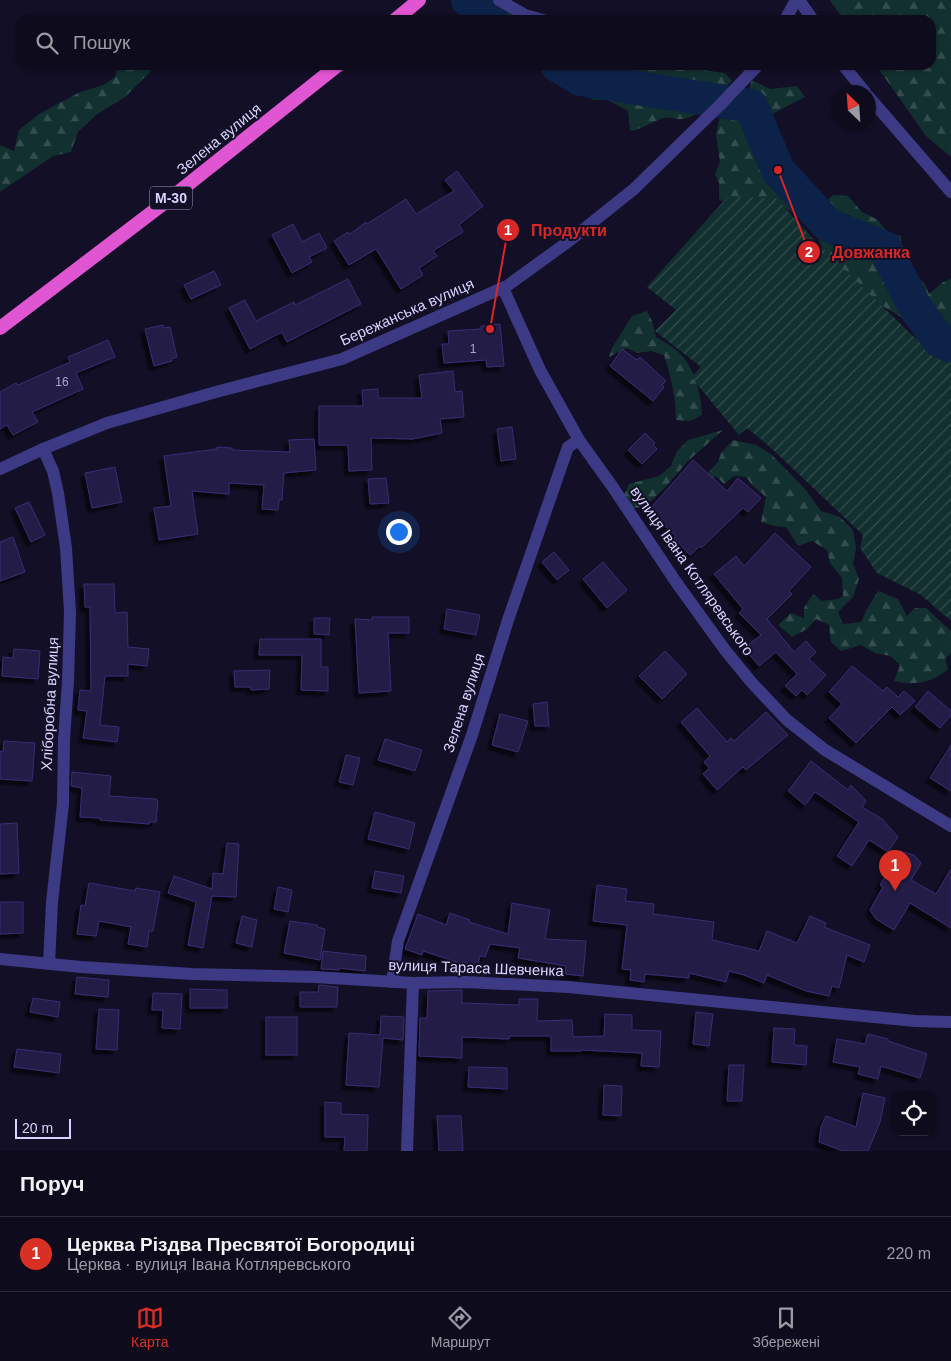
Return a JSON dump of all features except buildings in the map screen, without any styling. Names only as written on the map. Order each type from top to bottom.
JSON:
[{"type":"highway","points":[[401,15],[419,0]]},
{"type":"highway","name":"Зелена вулиця","points":[[0,328],[176,194],[332,70]]},
{"type":"street","points":[[498,0],[525,15]]},
{"type":"street","points":[[788,15],[798,0],[809,15]]},
{"type":"street","name":"Бережанська вулиця","points":[[0,469],[107,423],[342,359],[503,288],[569,242],[634,189],[753,70]]},
{"type":"street","points":[[847,70],[859,85]]},
{"type":"street","points":[[876,105],[951,192]]},
{"type":"street","name":"вулиця Івана Котляревського","points":[[503,288],[540,370],[579,440],[724,650],[752,684],[787,720],[825,750],[951,826]]},
{"type":"street","name":"Зелена вулиця","points":[[392,982],[398,941],[472,735],[508,620],[568,448],[579,440]]},
{"type":"street","name":"Хліборобна вулиця","points":[[43,449],[58,493],[66,548],[70,612],[63,804],[52,902],[49,964]]},
{"type":"street","name":"вулиця Тараса Шевченка","points":[[0,958],[49,964],[192,974],[568,987],[906,1020],[951,1022]]},
{"type":"street","points":[[407,1151],[413,983]]},
{"type":"green space","points":[[467,0],[497,0],[516,15],[468,15],[465,11]]},
{"type":"green space","points":[[830,0],[951,0],[951,157],[926,136],[880,70],[936,70],[936,15],[840,15]]},
{"type":"green space","points":[[117,70],[152,70],[125,97],[96,115],[78,132],[71,152],[53,156],[0,192],[0,145],[14,151],[19,130],[39,114],[80,92],[104,85],[116,76]]},
{"type":"green space","points":[[576,70],[702,70],[725,73],[732,81],[710,103],[691,117],[683,119],[663,118],[630,131],[628,111],[608,100],[593,100],[582,92],[580,73]]},
{"type":"green space","points":[[752,80],[770,89],[797,86],[805,97],[770,115],[774,133],[766,157],[786,168],[798,185],[819,208],[833,195],[848,196],[862,212],[878,220],[888,233],[901,236],[904,260],[912,273],[924,283],[929,294],[943,282],[951,279],[951,361],[939,360],[919,348],[916,331],[904,319],[837,278],[817,236],[803,218],[776,203],[725,203],[719,199],[719,183],[715,174],[720,162],[716,135],[719,120],[726,110],[745,100]]},
{"type":"green space","points":[[730,196],[777,199],[815,241],[913,336],[951,363],[951,621],[921,595],[877,573],[860,548],[863,535],[770,447],[747,428],[739,435],[691,377],[701,367],[655,331],[676,310],[647,287]]},
{"type":"green space","points":[[647,311],[656,337],[671,346],[682,356],[692,371],[700,398],[702,415],[690,421],[676,420],[673,388],[664,355],[651,351],[637,353],[627,348],[609,357],[612,348],[632,316]]},
{"type":"green space","points":[[723,430],[688,461],[664,489],[645,506],[631,509],[623,497],[629,484],[659,476],[671,466],[677,451],[688,440]]},
{"type":"green space","points":[[733,440],[756,445],[771,454],[805,489],[821,511],[840,517],[853,530],[856,548],[853,564],[859,579],[853,597],[838,612],[843,624],[861,622],[878,591],[898,599],[907,616],[915,608],[926,608],[951,631],[951,653],[945,659],[948,669],[936,677],[922,682],[894,681],[900,665],[890,656],[875,653],[861,645],[841,651],[831,642],[829,625],[816,619],[807,629],[792,637],[778,625],[791,613],[804,618],[804,608],[813,594],[822,601],[838,599],[843,596],[842,578],[830,563],[827,550],[812,541],[798,546],[786,527],[761,522],[766,497],[746,477],[734,476],[724,484],[716,476],[704,485],[706,475],[718,462],[721,453]]},
{"type":"waterway","points":[[468,0],[486,15]]},
{"type":"waterway","points":[[565,70],[580,79],[751,106],[778,170],[828,225],[885,248],[916,309],[940,341],[951,346]]},
{"type":"place","name":"Довжанка","points":[[778,170]]},
{"type":"place","name":"Продукти","points":[[490,329]]},
{"type":"place","name":"Церква Різдва Пресвятої Богородиці","points":[[895,891]]}]
